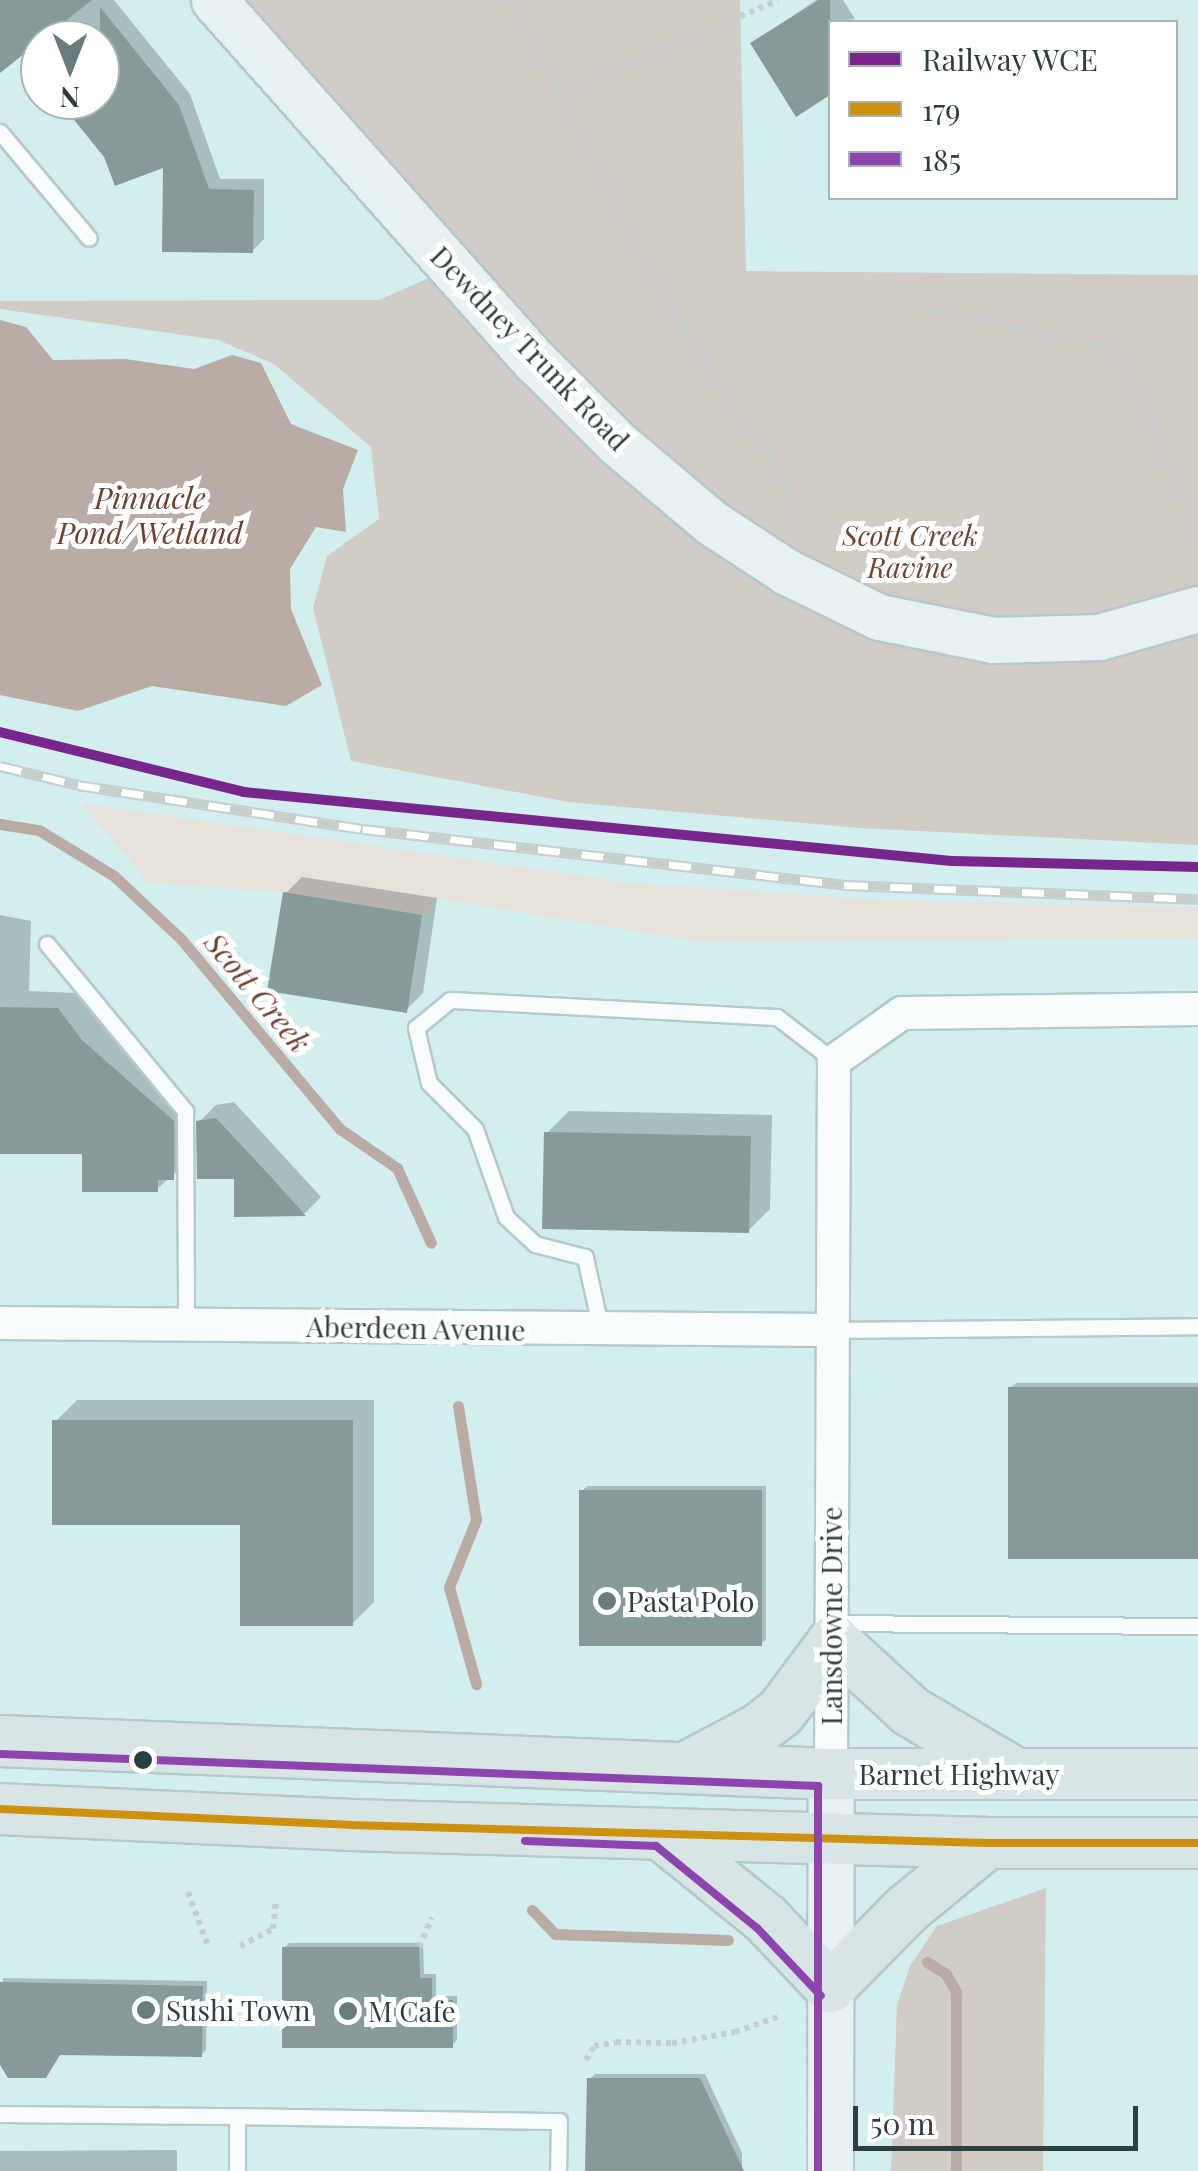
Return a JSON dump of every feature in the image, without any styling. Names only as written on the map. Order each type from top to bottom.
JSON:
[{"type":"main road","name":"Dewdney Trunk Road","points":[[214,0],[522,347],[603,429],[712,523],[810,586],[903,625],[1020,642],[1098,637],[1198,609]]},
{"type":"main road","points":[[682,1769],[759,1729],[781,1712],[834,1632],[910,1711],[1017,1774]]},
{"type":"main road","name":"Barnet Highway","points":[[0,1741],[832,1774],[1198,1774]]},
{"type":"main road","name":"Lansdowne Drive","points":[[830,2171],[832,1774]]},
{"type":"main road","points":[[0,1809],[152,1819],[661,1834],[987,1843],[1198,1843]]},
{"type":"main road","points":[[661,1834],[766,1919],[830,1988],[908,1909],[987,1843]]},
{"type":"street","points":[[834,1061],[902,1013],[1198,1010]]},
{"type":"street","name":"Lansdowne Drive","points":[[832,1774],[834,1061]]},
{"type":"street","name":"Aberdeen Avenue","points":[[0,1324],[832,1330]]},
{"type":"lane","points":[[0,132],[89,238]]},
{"type":"lane","points":[[47,944],[185,1111],[186,1326]]},
{"type":"lane","points":[[601,1330],[585,1257],[535,1244],[506,1217],[475,1129],[429,1083],[416,1028],[450,1000],[776,1017],[834,1061]]},
{"type":"lane","points":[[832,1330],[1198,1326]]},
{"type":"lane","points":[[834,1632],[1198,1626]]},
{"type":"lane","points":[[0,2114],[558,2121],[558,2171]]},
{"type":"lane","points":[[237,2171],[238,2116]]},
{"type":"path","points":[[510,0],[662,296],[732,408],[781,472],[810,586]]},
{"type":"path","points":[[556,94],[778,0]]},
{"type":"path","points":[[912,306],[1112,348],[1149,417],[1198,540]]},
{"type":"path","points":[[188,1892],[208,1946]]},
{"type":"path","points":[[240,1946],[273,1929],[276,1901]]},
{"type":"path","points":[[420,1947],[432,1918]]},
{"type":"path","points":[[586,2060],[594,2046],[616,2042],[672,2043],[735,2032],[776,2016]]},
{"type":"shaded area","points":[[81,803],[631,883],[880,900],[1198,907],[1198,939],[700,942],[440,899],[422,915],[283,892],[149,883]]},
{"type":"green space","name":"Scott Creek Ravine","points":[[242,0],[740,0],[746,271],[1198,275],[1198,845],[860,828],[569,802],[351,761],[313,608],[327,556],[379,519],[371,447],[274,364],[218,340],[0,309],[0,301],[379,300],[451,268]]},
{"type":"green space","points":[[1046,1888],[1043,2171],[891,2171],[897,2005],[910,1966],[937,1926]]},
{"type":"water","name":"Pinnacle Pond/Wetland","points":[[0,320],[26,327],[53,360],[125,359],[194,369],[232,355],[261,363],[291,424],[358,450],[343,489],[346,532],[316,527],[290,569],[291,609],[322,685],[286,706],[152,686],[78,711],[0,695]]},
{"type":"building","points":[[0,0],[92,0],[67,20],[20,20],[20,57],[0,73]]},
{"type":"building","points":[[819,0],[830,0],[828,96],[796,117],[750,43]]},
{"type":"building","points":[[100,7],[110,20],[100,20]]},
{"type":"building","points":[[120,32],[179,105],[209,189],[254,190],[253,253],[162,252],[163,168],[115,186],[104,157],[74,120],[120,120]]},
{"type":"building","points":[[283,892],[422,915],[407,1013],[267,991]]},
{"type":"building","points":[[0,1007],[58,1008],[82,1040],[174,1121],[174,1180],[158,1180],[158,1192],[82,1192],[82,1154],[0,1154]]},
{"type":"building","points":[[216,1118],[306,1216],[234,1217],[234,1179],[197,1179],[196,1121]]},
{"type":"building","points":[[544,1132],[751,1136],[749,1233],[542,1229]]},
{"type":"building","points":[[1008,1387],[1198,1387],[1198,1559],[1008,1559]]},
{"type":"building","points":[[52,1420],[353,1420],[353,1626],[240,1626],[240,1525],[52,1525]]},
{"type":"building","points":[[579,1490],[762,1490],[762,1646],[579,1646]]},
{"type":"building","points":[[282,1947],[419,1947],[420,1978],[432,1978],[432,2000],[453,2000],[453,2048],[282,2048]]},
{"type":"building","points":[[0,1982],[203,1986],[202,2057],[60,2055],[46,2078],[8,2078],[0,2065]]},
{"type":"building","points":[[587,2078],[700,2078],[744,2171],[585,2171]]},
{"type":"waterway","name":"Scott Creek","points":[[0,824],[39,830],[114,876],[181,939],[340,1129],[397,1168],[431,1243]]},
{"type":"waterway","name":"Scott Creek","points":[[458,1406],[476,1520],[449,1587],[476,1684]]},
{"type":"waterway","name":"Scott Creek","points":[[532,1910],[555,1934],[728,1940]]},
{"type":"waterway","name":"Scott Creek","points":[[927,1962],[946,1974],[956,1992],[956,2171]]},
{"type":"railway","points":[[0,766],[78,785],[363,829],[846,885],[1198,899]]},
{"type":"rail line","name":"WCE","points":[[0,732],[244,792],[952,861],[1198,867]]},
{"type":"transit line","name":"185","points":[[0,1754],[818,1786],[818,2171]]},
{"type":"transit line","name":"179","points":[[0,1809],[350,1825],[987,1843],[1198,1843]]},
{"type":"transit line","name":"185","points":[[525,1841],[656,1846],[757,1928],[821,1996]]},
{"type":"place","name":"Pasta Polo","points":[[607,1601]]},
{"type":"place","name":"Sushi Town","points":[[146,2010]]},
{"type":"place","name":"M Cafe","points":[[348,2011]]}]
